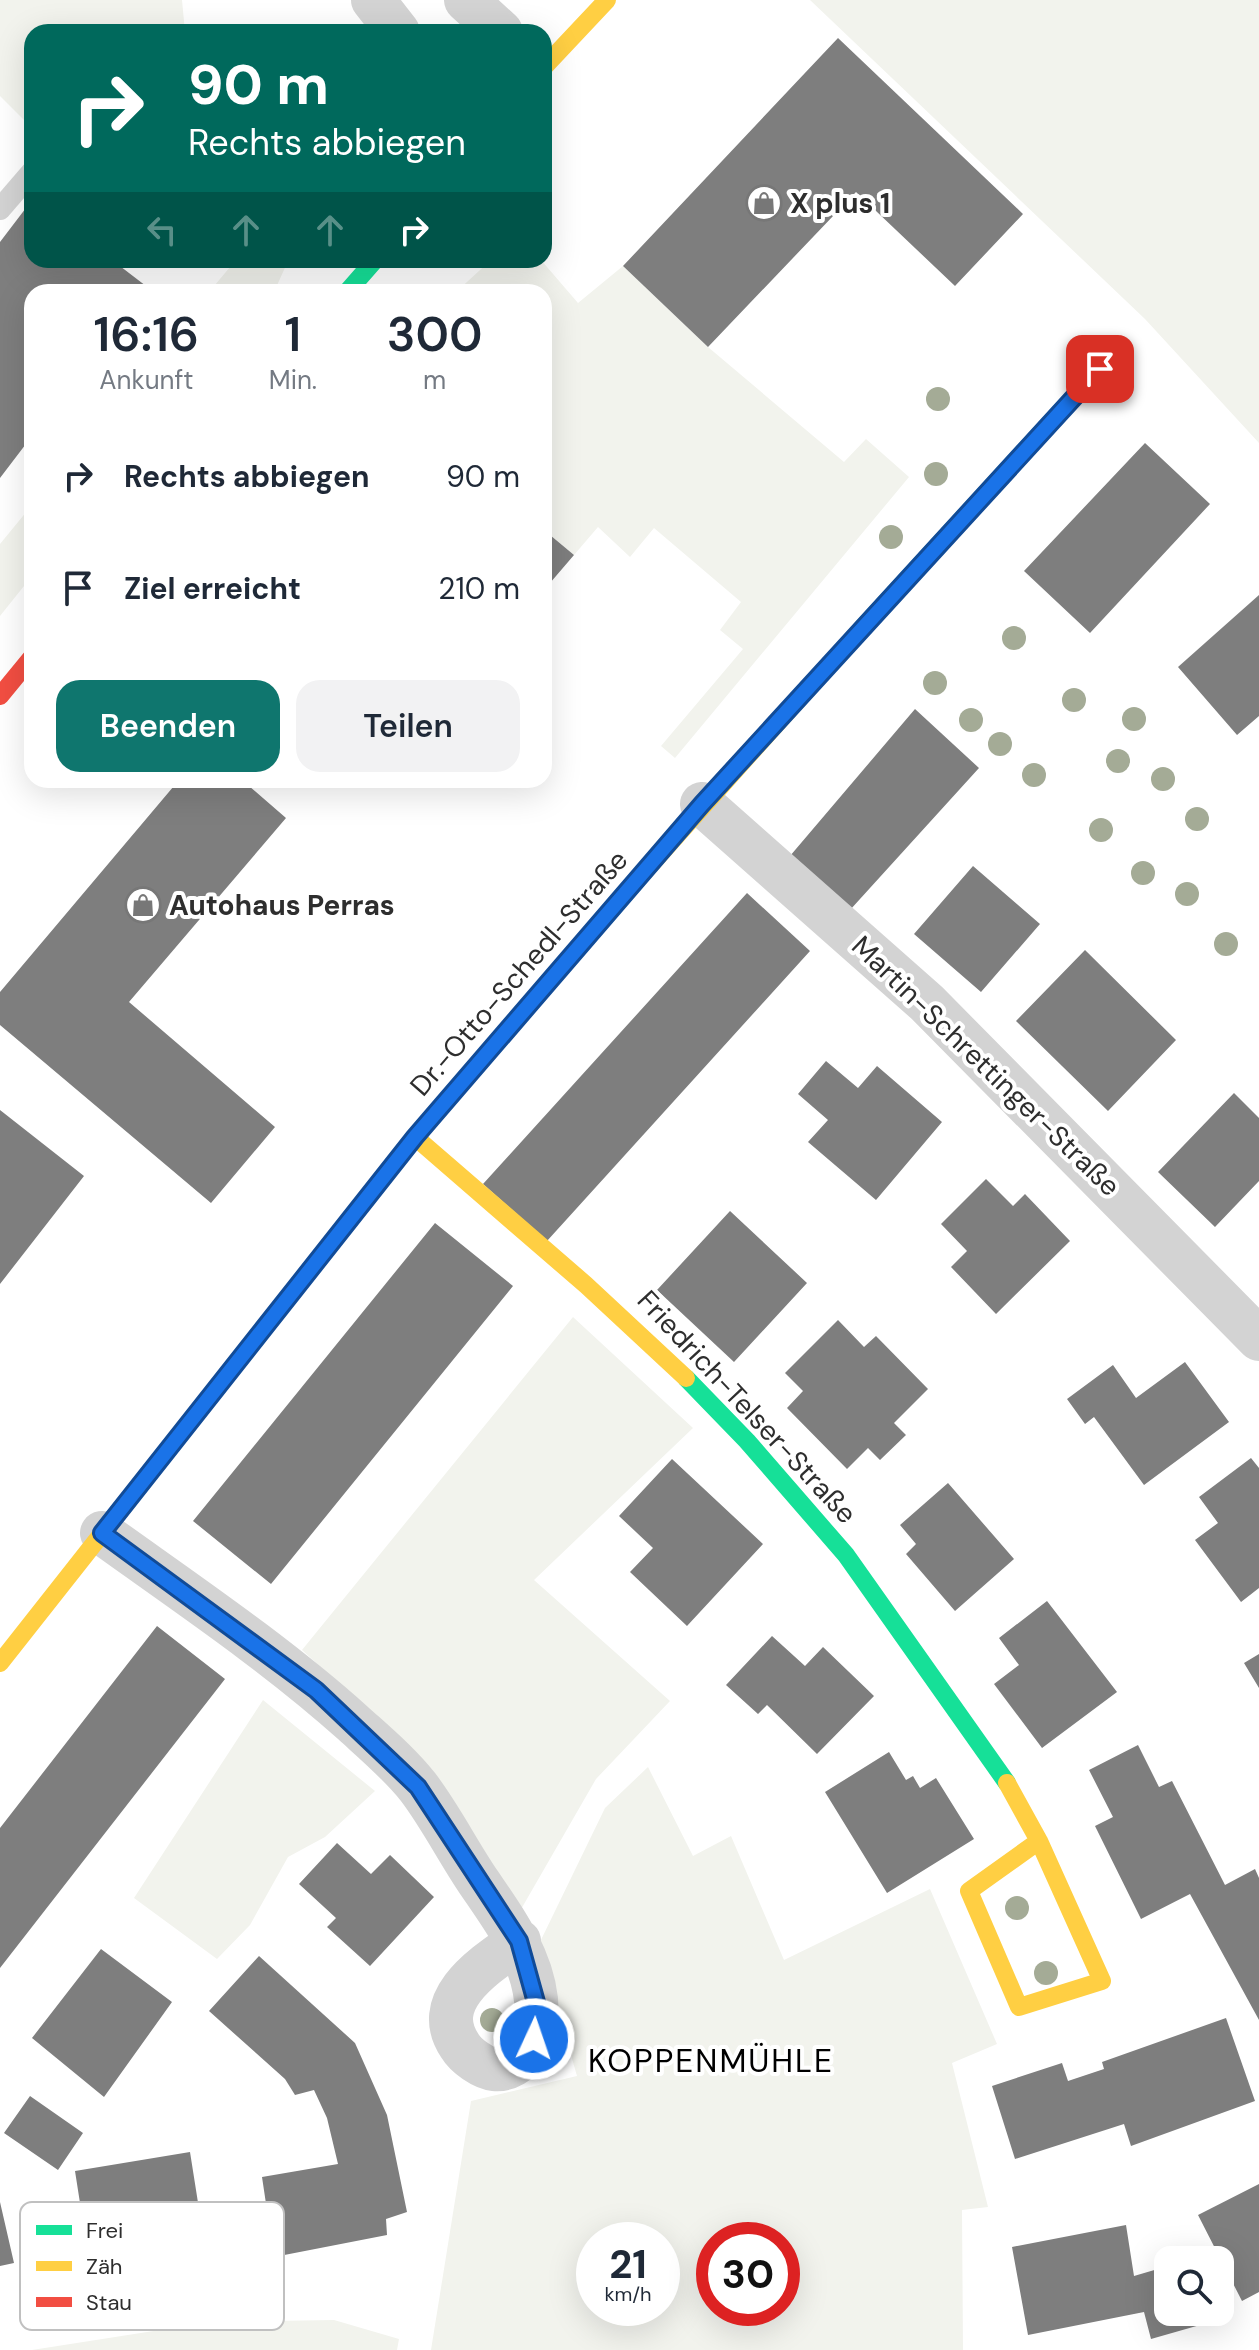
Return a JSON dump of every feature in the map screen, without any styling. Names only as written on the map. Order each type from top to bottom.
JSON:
[{"type":"street","points":[[373,0],[392,24]]},
{"type":"street","points":[[466,0],[492,24]]},
{"type":"street","points":[[552,58],[607,0]]},
{"type":"street","points":[[354,284],[368,268]]},
{"type":"street","name":"Dr.-Otto-Schedl-Straße","points":[[0,1663],[415,1137],[702,804],[1116,351]]},
{"type":"street","points":[[0,696],[24,667]]},
{"type":"street","name":"Martin-Schrettinger-Straße","points":[[702,804],[927,1003],[1259,1339]]},
{"type":"street","name":"Friedrich-Telser-Straße","points":[[415,1137],[613,1306],[740,1433],[853,1564],[902,1638],[967,1720],[1039,1841],[1102,1981],[1019,2007],[969,1891],[1039,1841]]},
{"type":"street","points":[[102,1533],[316,1690],[396,1762],[418,1787],[519,1941]]},
{"type":"lane","points":[[0,209],[24,181]]},
{"type":"shaded area","points":[[0,0],[182,0],[184,24],[24,24],[24,120],[0,96]]},
{"type":"shaded area","points":[[810,0],[1259,0],[1259,443],[1145,319]]},
{"type":"shaded area","points":[[623,266],[708,347],[844,462],[866,439],[909,477],[675,758],[661,746],[743,649],[720,630],[741,602],[654,528],[630,557],[598,527],[574,555],[552,537],[552,284],[465,284],[482,268],[548,268],[578,303]]},
{"type":"shaded area","points":[[229,268],[285,268],[278,284],[216,284]]},
{"type":"shaded area","points":[[24,515],[24,586],[0,616],[0,544]]},
{"type":"shaded area","points":[[573,1317],[693,1428],[534,1580],[670,1701],[596,1779],[520,1911],[379,1720],[302,1650]]},
{"type":"shaded area","points":[[263,1700],[375,1791],[325,1837],[288,1857],[250,1925],[217,1959],[134,1898]]},
{"type":"shaded area","points":[[648,1767],[693,1856],[731,1836],[784,1960],[930,1889],[997,2044],[952,2063],[988,2207],[962,2210],[963,2350],[431,2350],[471,2101],[577,2076],[539,1944],[605,1808]]},
{"type":"shaded area","points":[[334,2320],[399,2339],[397,2350],[32,2350],[160,2330],[284,2330],[284,2321]]},
{"type":"building","name":"X plus 1","points":[[838,38],[1023,214],[955,286],[856,192],[708,347],[623,266]]},
{"type":"building","points":[[24,210],[24,268],[122,268],[143,284],[24,284],[24,446],[0,478],[0,242]]},
{"type":"building","points":[[1145,443],[1210,504],[1090,633],[1024,571]]},
{"type":"building","points":[[552,537],[574,555],[552,581]]},
{"type":"building","points":[[1259,595],[1259,716],[1237,735],[1178,667]]},
{"type":"building","points":[[915,709],[979,768],[850,910],[790,856]]},
{"type":"building","name":"Autohaus Perras","points":[[172,788],[251,788],[286,818],[129,1002],[275,1127],[211,1203],[0,1025],[0,992]]},
{"type":"building","points":[[973,866],[1040,924],[981,992],[914,934]]},
{"type":"building","points":[[747,893],[810,951],[547,1241],[483,1184]]},
{"type":"building","points":[[1085,950],[1176,1040],[1108,1111],[1016,1021]]},
{"type":"building","points":[[826,1061],[858,1088],[877,1066],[942,1122],[876,1200],[808,1142],[828,1120],[798,1094]]},
{"type":"building","points":[[1234,1093],[1259,1118],[1259,1181],[1215,1227],[1158,1172]]},
{"type":"building","points":[[0,1110],[84,1176],[0,1284]]},
{"type":"building","points":[[986,1179],[1013,1206],[1025,1194],[1070,1241],[996,1314],[951,1267],[967,1251],[941,1224]]},
{"type":"building","points":[[730,1211],[807,1283],[734,1362],[657,1290]]},
{"type":"building","points":[[435,1223],[513,1286],[271,1584],[193,1521]]},
{"type":"building","points":[[838,1320],[864,1347],[876,1336],[928,1389],[894,1423],[906,1435],[880,1460],[868,1448],[847,1469],[787,1408],[803,1391],[785,1373]]},
{"type":"building","points":[[1185,1362],[1229,1422],[1144,1485],[1094,1417],[1085,1424],[1067,1399],[1113,1365],[1136,1398]]},
{"type":"building","points":[[1251,1458],[1259,1468],[1259,1588],[1241,1602],[1195,1540],[1218,1523],[1199,1497]]},
{"type":"building","points":[[672,1459],[763,1544],[687,1626],[630,1572],[653,1548],[619,1516]]},
{"type":"building","points":[[948,1483],[1014,1559],[955,1611],[906,1554],[916,1544],[900,1525]]},
{"type":"building","points":[[1047,1601],[1117,1692],[1042,1748],[994,1684],[1019,1665],[999,1638]]},
{"type":"building","points":[[157,1626],[225,1679],[0,1968],[0,1828]]},
{"type":"building","points":[[772,1636],[805,1666],[823,1647],[874,1696],[817,1754],[767,1705],[758,1714],[726,1685]]},
{"type":"building","points":[[1259,1654],[1259,1688],[1244,1663]]},
{"type":"building","points":[[1138,1745],[1159,1787],[1172,1781],[1225,1885],[1255,1869],[1259,1878],[1259,2020],[1190,1894],[1141,1919],[1095,1826],[1113,1817],[1089,1770]]},
{"type":"building","points":[[889,1752],[906,1780],[913,1776],[920,1788],[936,1778],[974,1839],[887,1893],[825,1792]]},
{"type":"building","points":[[337,1843],[371,1874],[390,1855],[434,1897],[370,1966],[327,1927],[336,1918],[299,1884]]},
{"type":"building","points":[[101,1949],[172,2002],[104,2097],[32,2038]]},
{"type":"building","points":[[259,1956],[355,2043],[387,2115],[407,2212],[386,2219],[387,2235],[284,2255],[284,2202],[266,2202],[262,2177],[338,2164],[327,2118],[314,2090],[295,2095],[285,2079],[209,2011]]},
{"type":"building","points":[[1226,2018],[1255,2101],[1131,2146],[1124,2124],[1015,2159],[992,2086],[1062,2063],[1068,2081],[1104,2069],[1102,2062]]},
{"type":"building","points":[[30,2096],[83,2133],[58,2170],[4,2133]]},
{"type":"building","points":[[190,2152],[198,2202],[80,2202],[75,2171]]},
{"type":"building","points":[[1259,2184],[1259,2292],[1242,2301],[1234,2285],[1234,2246],[1214,2246],[1198,2215]]},
{"type":"building","points":[[0,2202],[14,2263],[0,2266]]},
{"type":"building","points":[[1126,2225],[1134,2276],[1154,2270],[1154,2326],[1196,2326],[1151,2339],[1144,2312],[1028,2335],[1012,2247]]},
{"type":"traffic: fast","points":[[354,284],[368,268]]},
{"type":"traffic: fast","points":[[864,626],[1116,351]]},
{"type":"traffic: fast","points":[[350,1219],[415,1137],[637,880]]},
{"type":"traffic: fast","points":[[686,1378],[747,1441],[846,1555],[1007,1783]]},
{"type":"traffic: slow","points":[[552,58],[607,0]]},
{"type":"traffic: slow","points":[[637,880],[864,626]]},
{"type":"traffic: slow","points":[[415,1137],[586,1285],[686,1378]]},
{"type":"traffic: slow","points":[[0,1663],[350,1219]]},
{"type":"traffic: slow","points":[[1007,1783],[1039,1841],[969,1891],[1019,2007],[1102,1981],[1039,1841]]},
{"type":"traffic: jam","points":[[0,696],[24,667]]},
{"type":"place","name":"X plus 1","points":[[764,203]]},
{"type":"place","name":"Autohaus Perras","points":[[143,905]]},
{"type":"district","name":"KOPPENMÜHLE","points":[[711,2061]]},
{"type":"route","points":[[534,2039],[539,2013],[519,1941],[418,1787],[396,1762],[316,1690],[102,1533],[415,1137],[702,804],[900,584],[1100,369]]}]
